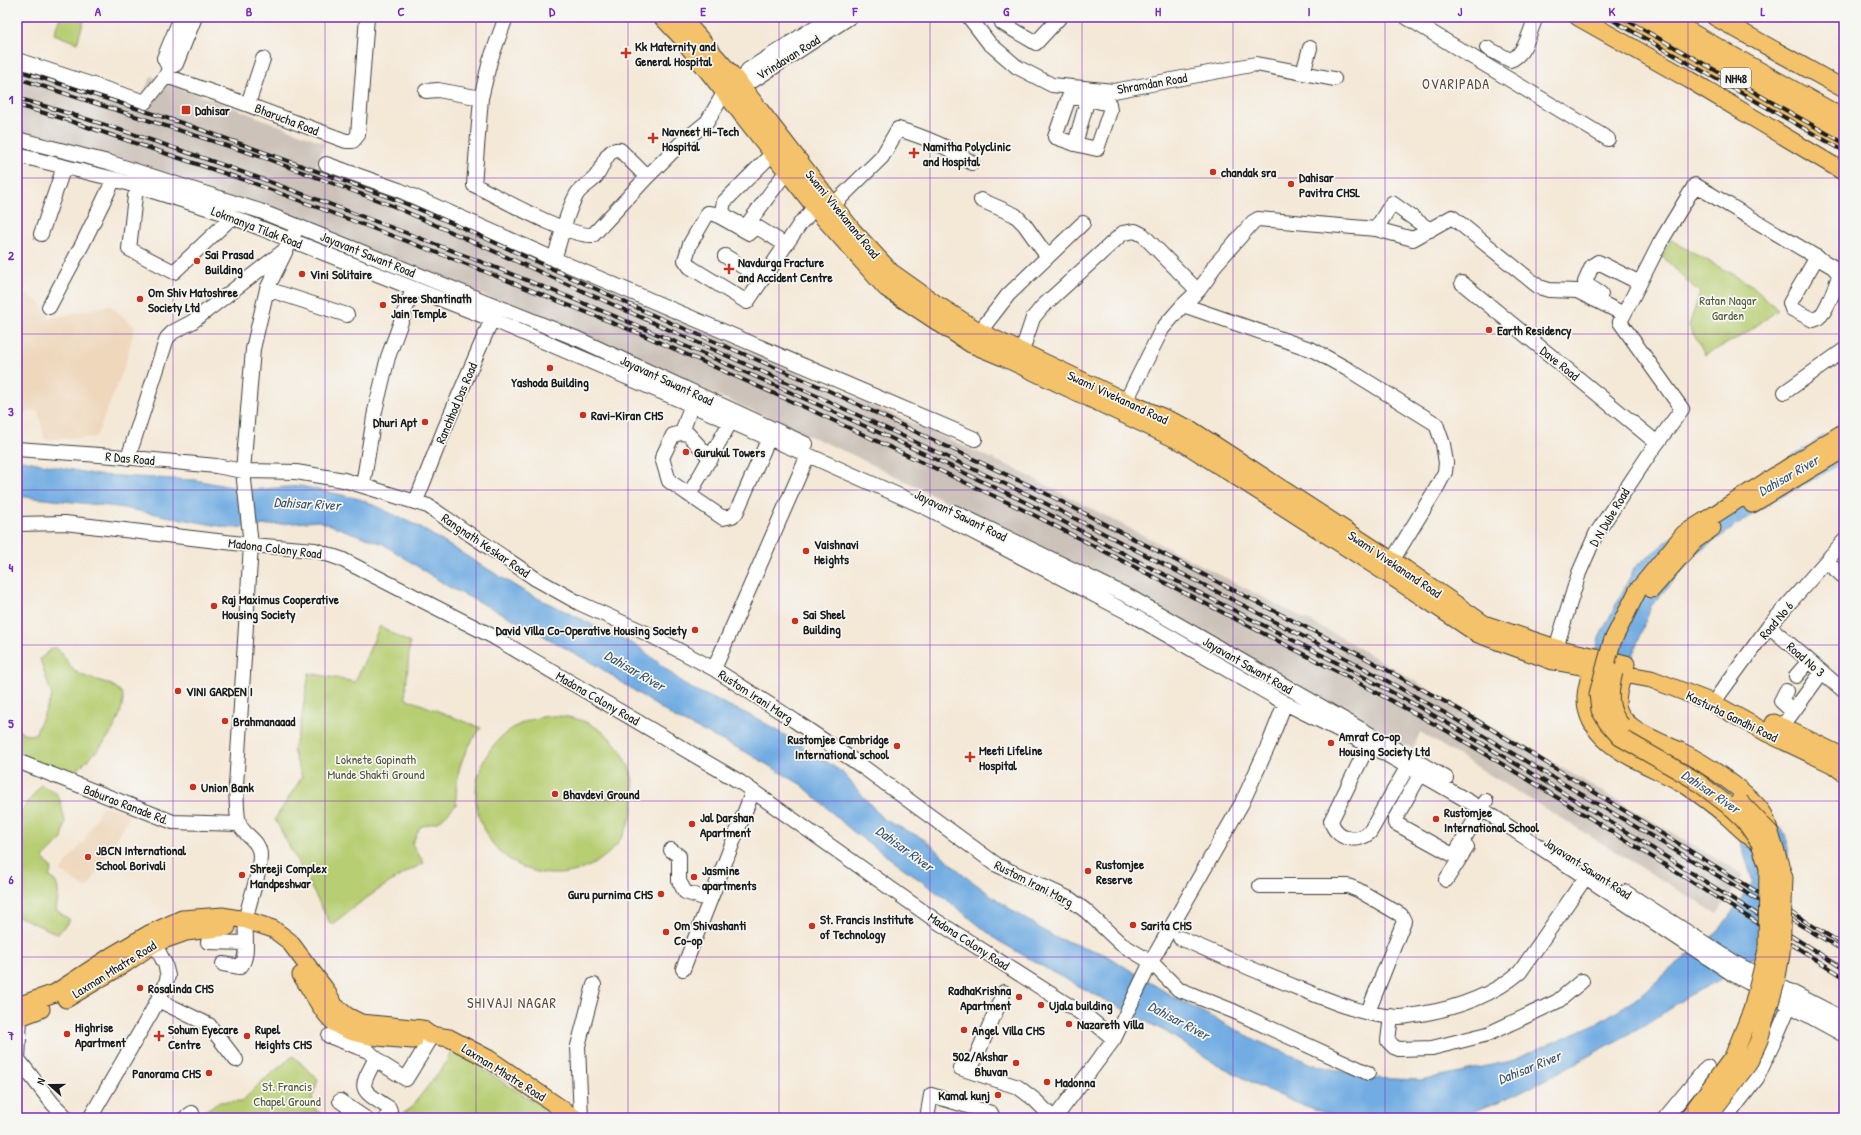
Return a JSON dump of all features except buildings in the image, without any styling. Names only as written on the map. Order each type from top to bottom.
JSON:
[{"type":"highway","name":"NH48","points":[[1628,17],[1844,140]]},
{"type":"highway","name":"NH48","points":[[1661,17],[1844,120]]},
{"type":"main road","name":"Swami Vivekanand Road","points":[[662,17],[686,33],[742,81],[853,231],[891,272],[936,304],[975,338],[1022,351],[1070,382]]},
{"type":"main road","name":"Swami Vivekanand Road","points":[[681,17],[686,33],[724,92],[815,208],[886,288],[975,338],[1005,358],[1070,382],[1123,407],[1184,442],[1389,566],[1478,634],[1563,656]]},
{"type":"main road","points":[[1578,17],[1690,80],[1844,172]]},
{"type":"main road","points":[[1716,17],[1844,89]]},
{"type":"main road","points":[[1765,838],[1713,793],[1670,764],[1620,737],[1607,722],[1600,710],[1598,694],[1612,642],[1624,615],[1638,590],[1684,534],[1844,432]]},
{"type":"main road","points":[[1707,1118],[1748,1064],[1759,1040],[1776,982],[1781,954],[1784,878],[1765,838],[1739,801],[1672,757],[1630,734],[1618,722],[1612,710],[1609,690],[1622,646],[1646,594],[1695,540],[1718,524],[1844,448]]},
{"type":"main road","points":[[1563,656],[1631,670],[1616,702],[1618,710],[1626,722],[1658,741],[1681,751],[1725,779],[1750,799],[1764,815],[1768,868],[1767,950],[1752,1010],[1733,1057],[1688,1118]]},
{"type":"main road","points":[[1594,662],[1586,695],[1587,709],[1592,722],[1602,738],[1614,747],[1683,784],[1712,803],[1745,834],[1765,838]]},
{"type":"main road","name":"Kasturba Gandhi Road","points":[[1631,670],[1651,679],[1716,699],[1841,759]]},
{"type":"main road","name":"Laxman Mhatre Road","points":[[18,1012],[55,993],[112,955],[152,939],[182,920],[223,916],[246,932],[273,929],[289,941],[325,989],[335,1006],[336,1024],[357,1033],[386,1038],[421,1040],[432,1035],[449,1038],[489,1059],[574,1118]]},
{"type":"street","points":[[167,72],[164,58],[181,17]]},
{"type":"street","points":[[17,60],[145,102],[167,72],[176,64],[195,17]]},
{"type":"street","name":"Bharucha Road","points":[[167,72],[346,141],[353,141],[358,134],[367,17]]},
{"type":"street","points":[[506,17],[490,61],[481,98],[474,185],[563,228],[583,234],[593,235],[680,144],[707,122],[724,92]]},
{"type":"street","points":[[742,81],[748,70],[831,17]]},
{"type":"street","name":"Vrindavan Road","points":[[724,92],[742,81],[754,80],[850,17]]},
{"type":"street","name":"Shramdan Road","points":[[969,17],[989,43],[1017,67],[1052,85],[1089,94],[1114,91],[1256,64],[1334,79]]},
{"type":"street","points":[[982,34],[1004,20],[1036,43],[1041,40],[1060,17]]},
{"type":"street","points":[[1406,17],[1608,140]]},
{"type":"street","points":[[1487,48],[1510,60],[1515,59],[1521,53],[1536,17]]},
{"type":"street","points":[[1303,73],[1310,48]]},
{"type":"street","points":[[248,104],[263,59]]},
{"type":"street","points":[[426,90],[438,90],[481,98]]},
{"type":"street","points":[[1075,144],[1089,94]]},
{"type":"street","points":[[1089,94],[1109,104],[1110,111],[1098,149],[1075,144],[1057,138],[1055,135],[1069,97],[1089,94]]},
{"type":"street","points":[[788,243],[756,227],[749,233],[715,214],[708,213],[686,254],[685,260],[687,264],[745,302],[749,300],[788,243],[802,222],[815,208],[834,204],[882,157],[898,129],[929,139],[960,154],[972,163]]},
{"type":"street","name":"Jayavant Sawant Road","points":[[17,139],[108,162],[260,211],[578,339],[694,399],[771,434],[919,494],[1130,597],[1284,686],[1371,740],[1410,762],[1421,774],[1484,810],[1734,969],[1791,1000],[1844,1035]]},
{"type":"street","points":[[554,258],[563,228],[577,193],[597,176],[608,154],[613,150],[620,150],[647,177]]},
{"type":"street","points":[[772,154],[724,202],[722,211],[725,215],[747,226],[787,173]]},
{"type":"street","name":"Lokmanya Tilak Road","points":[[17,155],[114,179],[232,217],[289,244],[491,319]]},
{"type":"street","points":[[326,164],[399,190],[975,440]]},
{"type":"street","points":[[41,234],[64,167]]},
{"type":"street","points":[[787,173],[763,223],[764,226],[788,243]]},
{"type":"street","points":[[49,307],[83,243],[114,179]]},
{"type":"street","points":[[1123,407],[1139,378],[1143,357],[1155,341],[1164,319],[1198,292],[1215,265],[1253,222],[1258,219],[1376,229],[1413,239],[1452,216],[1539,287],[1549,290],[1577,291],[1624,314],[1636,281],[1694,185],[1817,257],[1833,267],[1842,277],[1826,307],[1818,318],[1813,320],[1792,308],[1790,303],[1817,257]]},
{"type":"street","points":[[135,196],[129,249],[174,272],[232,217]]},
{"type":"street","points":[[981,200],[1015,216],[1024,224],[1047,256]]},
{"type":"street","points":[[1376,229],[1392,203],[1402,212],[1430,230]]},
{"type":"street","points":[[975,338],[1008,295],[1083,223]]},
{"type":"street","points":[[223,964],[240,967],[244,961],[246,932],[260,856],[258,846],[239,824],[236,786],[251,545],[244,476],[253,349],[267,289],[297,226]]},
{"type":"street","points":[[1022,351],[1033,318],[1042,307],[1123,232],[1135,231],[1143,235],[1198,292]]},
{"type":"street","points":[[128,458],[167,338],[174,332],[192,322],[289,244]]},
{"type":"street","points":[[725,256],[763,279]]},
{"type":"street","name":"Dave Road","points":[[1462,283],[1657,443]]},
{"type":"street","points":[[267,289],[347,315]]},
{"type":"street","points":[[363,485],[375,411],[386,364],[413,289]]},
{"type":"street","points":[[1183,304],[1313,350],[1349,370],[1436,424],[1445,456],[1445,472],[1389,566]]},
{"type":"street","name":"Ranchhod Das Road","points":[[416,501],[493,314],[500,308]]},
{"type":"street","name":"D N Dube Road","points":[[1563,656],[1579,573],[1596,534],[1682,408],[1620,322],[1624,314]]},
{"type":"street","name":"Jayavant Sawant Road","points":[[491,319],[694,399]]},
{"type":"street","points":[[1785,392],[1844,350]]},
{"type":"street","points":[[682,433],[694,399]]},
{"type":"street","points":[[689,495],[711,459],[733,417]]},
{"type":"street","points":[[711,459],[688,434],[682,433],[673,435],[662,458],[669,481],[723,518],[732,516],[736,513],[771,434]]},
{"type":"street","name":"Jayavant Sawant Road","points":[[771,434],[808,455],[940,515],[1127,612],[1285,703],[1371,740]]},
{"type":"street","name":"R Das Road","points":[[17,449],[216,466],[244,476]]},
{"type":"street","points":[[714,669],[808,455]]},
{"type":"street","name":"Rangnath Keskar Road","points":[[244,476],[296,472],[344,480],[416,501],[428,506],[548,586],[584,605],[650,635],[714,669]]},
{"type":"street","name":"Madona Colony Road","points":[[17,524],[64,523],[251,545],[315,550],[341,559],[492,636],[740,782],[938,922],[1090,1020],[1117,1034]]},
{"type":"street","name":"Road No 6","points":[[1716,699],[1768,626],[1827,562],[1844,541]]},
{"type":"street","points":[[1827,562],[1844,577]]},
{"type":"street","name":"Road No 3","points":[[1768,626],[1801,670],[1844,691]]},
{"type":"street","name":"Rustom Irani Marg","points":[[714,669],[863,767],[997,866],[1070,899],[1086,911],[1121,944],[1151,962],[1178,990],[1233,1011],[1368,1072]]},
{"type":"street","points":[[1774,727],[1792,711],[1818,677]]},
{"type":"street","points":[[1786,691],[1780,701],[1792,711]]},
{"type":"street","points":[[1004,992],[965,1070],[1018,1087],[1035,1100],[1054,1118],[1117,1034],[1151,962],[1242,803],[1269,744],[1285,703]]},
{"type":"street","points":[[1371,740],[1331,821],[1333,826],[1341,835],[1352,839],[1366,836],[1370,832],[1410,762]]},
{"type":"street","name":"Baburao Ranade Rd.","points":[[17,761],[173,822],[239,824]]},
{"type":"street","points":[[1421,774],[1395,819],[1395,823],[1451,854],[1455,854],[1484,810]]},
{"type":"street","points":[[683,969],[753,791]]},
{"type":"street","points":[[1446,880],[1484,810]]},
{"type":"street","name":"Jayavant Sawant Road","points":[[1484,810],[1585,878],[1685,938]]},
{"type":"street","points":[[671,850],[679,856],[679,881],[685,892],[710,900]]},
{"type":"street","points":[[1180,938],[1350,1008],[1400,1017],[1434,1012],[1472,1001],[1508,983],[1520,972],[1585,878]]},
{"type":"street","points":[[1260,886],[1348,886],[1358,890],[1401,915],[1404,921],[1368,1012]]},
{"type":"street","points":[[208,942],[246,932]]},
{"type":"street","points":[[90,1118],[158,1000],[168,976],[165,964],[152,939]]},
{"type":"street","points":[[1391,1016],[1388,1041],[1394,1047],[1399,1049],[1432,1048],[1488,1034],[1558,1001],[1582,981]]},
{"type":"street","points":[[581,1118],[578,1046],[594,985]]},
{"type":"street","points":[[158,1000],[209,1026],[236,1060]]},
{"type":"street","points":[[1726,1118],[1757,1078],[1791,1000]]},
{"type":"street","name":"Jayavant Sawant Road","points":[[1791,1000],[1844,1019]]},
{"type":"street","points":[[18,1012],[17,1058],[53,1104],[67,1118]]},
{"type":"street","points":[[357,1033],[368,1051],[382,1064],[406,1079],[432,1035]]},
{"type":"street","points":[[376,1058],[364,1080],[364,1089],[366,1093],[389,1108],[390,1111],[386,1118]]},
{"type":"street","points":[[1665,1118],[1707,1067]]},
{"type":"street","points":[[927,1118],[931,1095],[991,1113],[993,1118]]},
{"type":"street","points":[[340,1101],[365,1118]]},
{"type":"shaded area","points":[[17,59],[142,98],[151,76],[325,143],[316,166],[405,199],[552,262],[1013,468],[1340,637],[1744,875],[1717,914],[1420,732],[1413,749],[1157,606],[853,455],[593,341],[473,291],[17,134]]},
{"type":"shaded area","points":[[27,294],[42,305],[49,319],[110,305],[135,327],[124,368],[96,437],[45,440],[38,410],[17,414],[17,347],[23,329],[17,306]]},
{"type":"shaded area","name":"JBCN International School Borivali","points":[[102,806],[132,813],[87,889],[60,871],[83,843]]},
{"type":"green space","points":[[60,17],[85,17],[77,43],[54,34]]},
{"type":"green space","name":"Ratan Nagar Garden","points":[[1671,240],[1753,286],[1778,310],[1745,334],[1705,355],[1689,326],[1700,293],[1662,256]]},
{"type":"green space","name":"Loknete Gopinath Munde Shakti Ground","points":[[380,626],[410,643],[405,698],[481,728],[468,747],[458,773],[456,805],[440,821],[420,827],[412,844],[424,863],[376,892],[331,925],[275,819],[302,777],[293,751],[300,728],[309,673],[355,682]]},
{"type":"green space","points":[[54,647],[61,652],[76,672],[111,685],[121,692],[123,697],[119,717],[109,736],[86,761],[69,776],[17,756],[17,730],[28,735],[35,734],[52,696],[40,659]]},
{"type":"green space","name":"Bhavdevi Ground","points":[[555,716],[585,722],[611,739],[628,765],[634,795],[628,825],[611,851],[585,868],[555,874],[525,868],[499,851],[482,825],[476,795],[482,765],[499,739],[525,722]]},
{"type":"green space","points":[[41,785],[55,792],[60,800],[65,822],[62,839],[43,858],[52,869],[49,876],[56,883],[58,891],[56,910],[70,920],[58,934],[17,916],[17,817]]},
{"type":"green space","points":[[453,1045],[484,1070],[559,1118],[393,1118],[409,1110],[446,1063]]},
{"type":"green space","name":"St. Francis Chapel Ground","points":[[293,1056],[318,1079],[311,1103],[318,1112],[332,1118],[195,1118],[218,1102],[242,1101],[260,1083]]},
{"type":"water","name":"Dahisar River","points":[[1844,423],[1844,461],[1765,506],[1698,552],[1651,606],[1634,652],[1620,701],[1642,727],[1752,795],[1787,837],[1788,900],[1760,954],[1723,978],[1688,996],[1644,1026],[1520,1093],[1468,1114],[1409,1118],[1339,1118],[1294,1102],[1209,1060],[1168,1033],[1054,973],[997,940],[950,902],[851,830],[802,785],[744,751],[675,718],[599,667],[517,621],[449,587],[383,544],[319,521],[230,528],[118,507],[17,496],[17,459],[98,475],[195,480],[248,490],[301,486],[360,499],[416,525],[525,592],[639,647],[688,687],[758,719],[801,745],[842,772],[883,819],[924,839],[966,877],[1013,911],[1054,937],[1104,954],[1177,999],[1260,1042],[1312,1064],[1368,1078],[1422,1080],[1511,1061],[1599,1022],[1639,997],[1674,966],[1718,932],[1753,882],[1739,838],[1586,685],[1599,638],[1635,567],[1702,513]]},
{"type":"railway","points":[[1607,17],[1844,151]]},
{"type":"railway","points":[[1621,17],[1844,143]]},
{"type":"railway","points":[[17,70],[185,124],[397,200],[463,228],[655,316],[823,388],[1039,490],[1356,653],[1460,710],[1844,945]]},
{"type":"railway","points":[[17,78],[262,157],[393,206],[819,397],[1035,498],[1351,661],[1445,713],[1844,951]]},
{"type":"railway","points":[[17,98],[100,123],[223,165],[519,277],[691,348],[861,424],[1029,504],[1347,668],[1419,707],[1503,756],[1650,846],[1844,969]]},
{"type":"railway","points":[[17,105],[61,118],[253,183],[451,258],[643,335],[813,411],[1028,512],[1344,675],[1447,731],[1537,785],[1844,977]]},
{"type":"place","name":"Kk Maternity and General Hospital","points":[[626,53]]},
{"type":"place","name":"Dahisar","points":[[186,110]]},
{"type":"place","name":"Navneet Hi-Tech Hospital","points":[[653,138]]},
{"type":"place","name":"Namitha Polyclinic and Hospital","points":[[914,153]]},
{"type":"place","name":"chandak sra","points":[[1213,172]]},
{"type":"place","name":"Dahisar Pavitra CHSL","points":[[1291,184]]},
{"type":"place","name":"Sai Prasad Building","points":[[197,261]]},
{"type":"place","name":"Navdurga Fracture and Accident Centre","points":[[729,269]]},
{"type":"place","name":"Vini Solitaire","points":[[302,274]]},
{"type":"place","name":"Om Shiv Matoshree Society Ltd","points":[[140,299]]},
{"type":"place","name":"Shree Shantinath Jain Temple","points":[[383,305]]},
{"type":"place","name":"Earth Residency","points":[[1489,330]]},
{"type":"place","name":"Yashoda Building","points":[[550,368]]},
{"type":"place","name":"Ravi-Kiran CHS","points":[[583,415]]},
{"type":"place","name":"Dhuri Apt","points":[[425,422]]},
{"type":"place","name":"Gurukul Towers","points":[[686,452]]},
{"type":"place","name":"Vaishnavi Heights","points":[[806,551]]},
{"type":"place","name":"Raj Maximus Cooperative Housing Society","points":[[214,606]]},
{"type":"place","name":"Sai Sheel Building","points":[[795,621]]},
{"type":"place","name":"David Villa Co-Operative Housing Society","points":[[695,630]]},
{"type":"place","name":"VINI GARDEN I","points":[[178,691]]},
{"type":"place","name":"Brahmanaaad","points":[[225,721]]},
{"type":"place","name":"Amrat Co-op Housing Society Ltd","points":[[1331,743]]},
{"type":"place","name":"Rustomjee Cambridge International school","points":[[897,746]]},
{"type":"place","name":"Meeti Lifeline Hospital","points":[[970,757]]},
{"type":"place","name":"Union Bank","points":[[193,787]]},
{"type":"place","name":"Bhavdevi Ground","points":[[555,794]]},
{"type":"place","name":"Rustomjee International School","points":[[1436,819]]},
{"type":"place","name":"Jal Darshan Apartment","points":[[692,824]]},
{"type":"place","name":"JBCN International School Borivali","points":[[88,857]]},
{"type":"place","name":"Rustomjee Reserve","points":[[1088,871]]},
{"type":"place","name":"Shreeji Complex Mandpeshwar","points":[[242,875]]},
{"type":"place","name":"Jasmine apartments","points":[[694,877]]},
{"type":"place","name":"Guru purnima CHS","points":[[661,894]]},
{"type":"place","name":"Sarita CHS","points":[[1133,925]]},
{"type":"place","name":"St. Francis Institute of Technology","points":[[812,926]]},
{"type":"place","name":"Om Shivashanti Co-op","points":[[666,932]]},
{"type":"place","name":"Rosalinda CHS","points":[[140,988]]},
{"type":"place","name":"RadhaKrishna Apartment","points":[[1019,997]]},
{"type":"place","name":"Ujala building","points":[[1041,1005]]},
{"type":"place","name":"Nazareth Villa","points":[[1069,1024]]},
{"type":"place","name":"Angel Villa CHS","points":[[964,1030]]},
{"type":"place","name":"Highrise Apartment","points":[[67,1034]]},
{"type":"place","name":"Sohum Eyecare Centre","points":[[159,1036]]},
{"type":"place","name":"Rupel Heights CHS","points":[[247,1036]]},
{"type":"place","name":"502/Akshar Bhuvan","points":[[1016,1063]]},
{"type":"place","name":"Panorama CHS","points":[[209,1073]]},
{"type":"place","name":"Madonna","points":[[1047,1082]]},
{"type":"place","name":"Kamal kunj","points":[[998,1095]]},
{"type":"district","name":"OVARIPADA","points":[[1456,83]]},
{"type":"district","name":"SHIVAJI NAGAR","points":[[512,1002]]}]
